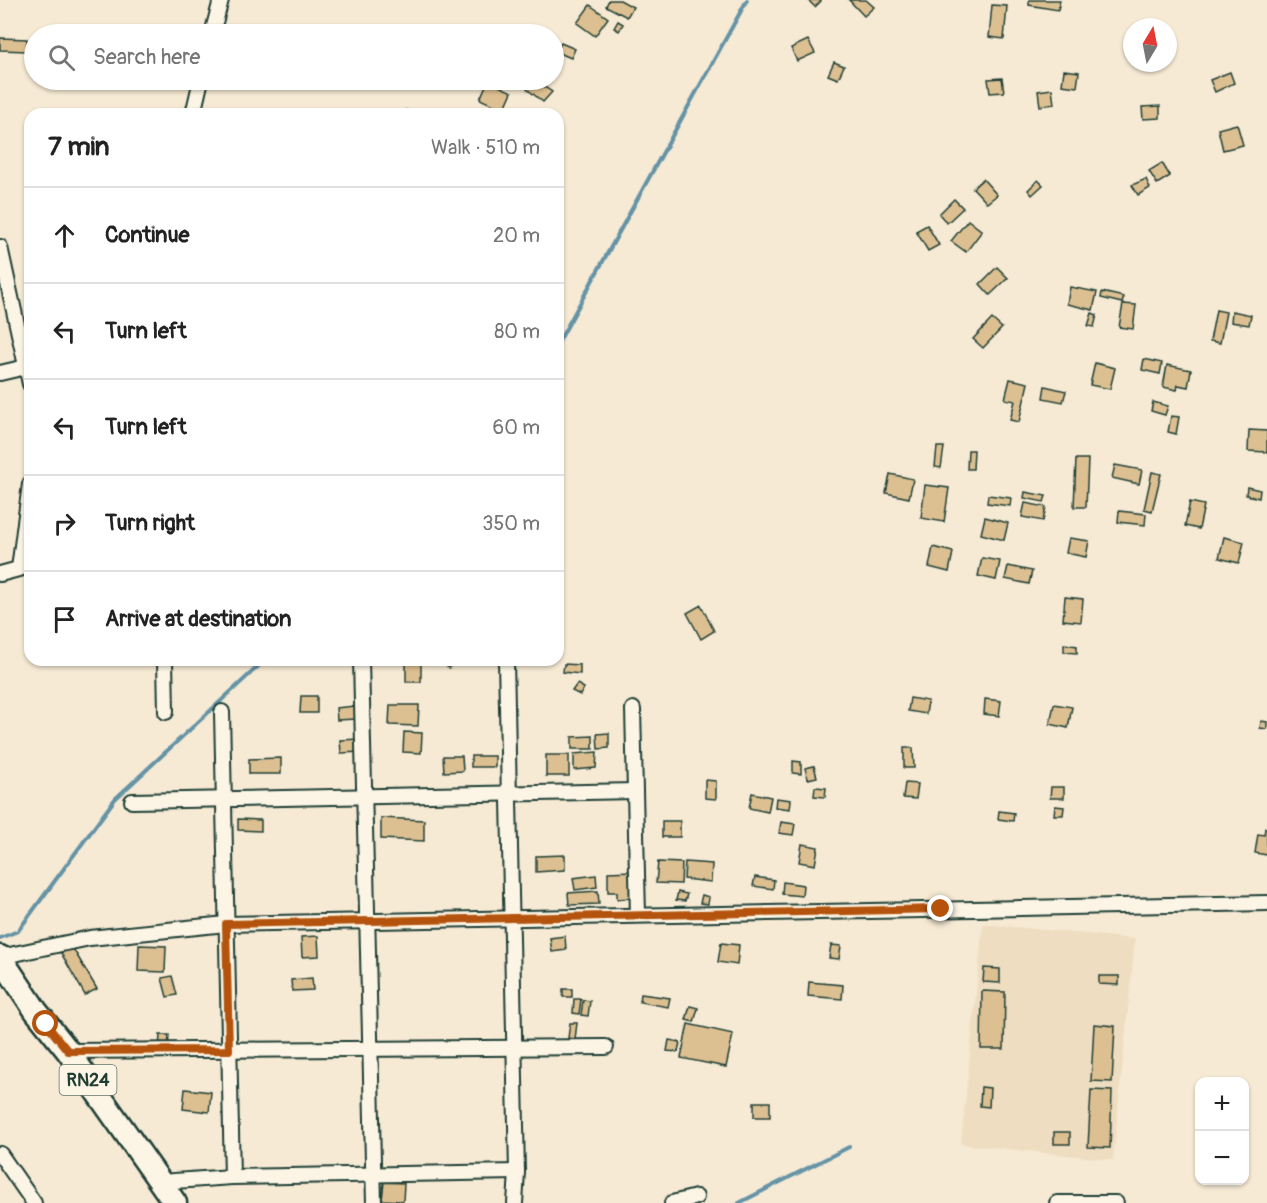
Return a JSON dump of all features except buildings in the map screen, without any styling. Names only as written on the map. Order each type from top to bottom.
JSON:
[{"type":"main road","name":"RN24","points":[[2,964],[68,1051],[175,1203]]},
{"type":"street","points":[[215,24],[221,0]]},
{"type":"street","points":[[194,108],[199,90]]},
{"type":"street","points":[[0,247],[24,350]]},
{"type":"street","points":[[0,373],[24,368]]},
{"type":"street","points":[[0,574],[24,568]]},
{"type":"street","points":[[165,666],[166,712]]},
{"type":"street","points":[[361,666],[374,1203]]},
{"type":"street","points":[[506,666],[517,1172],[515,1203]]},
{"type":"street","points":[[633,709],[638,915]]},
{"type":"street","points":[[222,712],[232,1177]]},
{"type":"street","points":[[132,801],[635,791]]},
{"type":"street","points":[[2,964],[90,938],[226,924],[1267,903]]},
{"type":"street","points":[[68,1051],[606,1047]]},
{"type":"street","points":[[0,1154],[34,1203]]},
{"type":"street","points":[[160,1182],[232,1177],[517,1172]]},
{"type":"street","points":[[672,1203],[696,1197]]},
{"type":"street","points":[[1057,1203],[1116,1203]]},
{"type":"shaded area","points":[[983,924],[1135,939],[1113,1160],[961,1144]]},
{"type":"waterway","points":[[564,332],[747,0]]},
{"type":"waterway","points":[[0,938],[18,931],[115,799],[259,666]]},
{"type":"waterway","points":[[739,1203],[849,1147]]},
{"type":"route","points":[[46,1024],[68,1051],[229,1050],[226,924],[941,909]]}]
